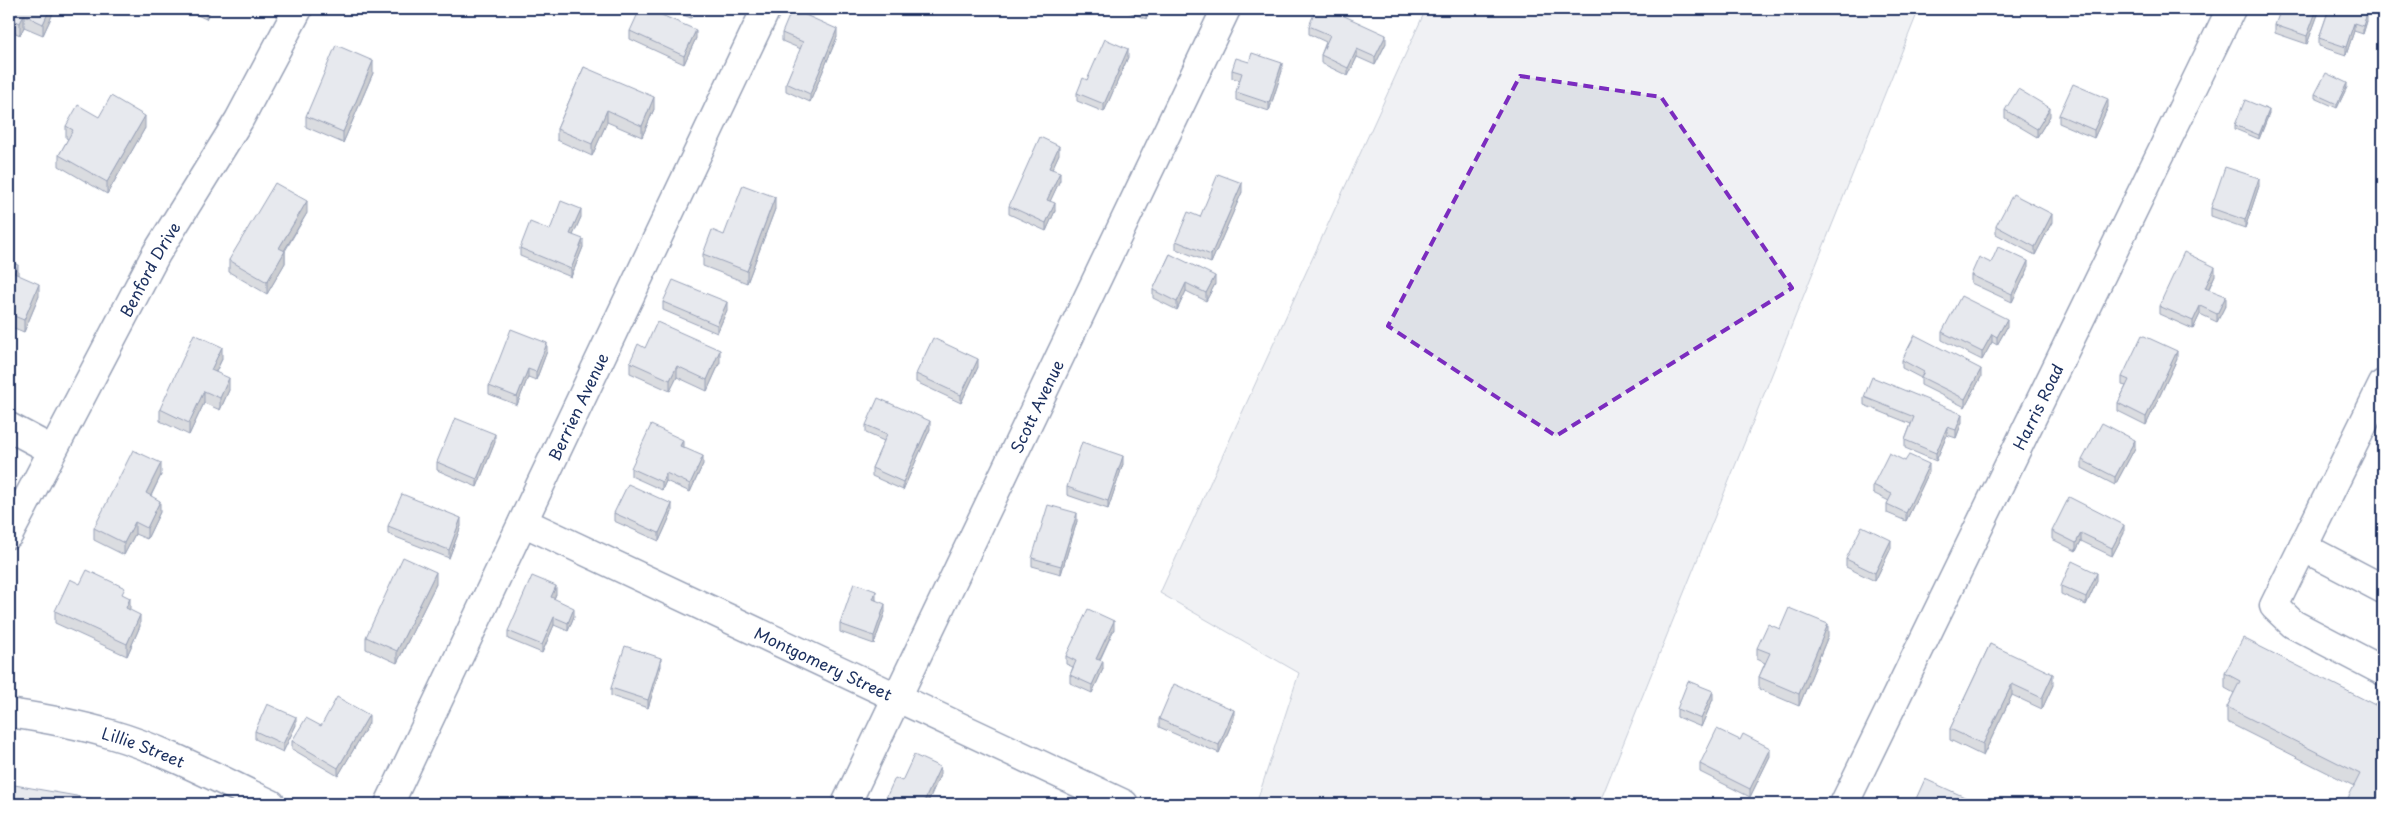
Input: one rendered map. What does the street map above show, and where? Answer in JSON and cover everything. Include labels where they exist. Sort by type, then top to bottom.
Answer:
[{"type":"street","name":"Benford Drive","points":[[9,534],[156,254],[239,120],[298,9]]},
{"type":"street","name":"Berrien Avenue","points":[[389,804],[766,9]]},
{"type":"street","name":"Scott Avenue","points":[[846,804],[1226,9]]},
{"type":"street","name":"Harris Road","points":[[1844,804],[2231,9]]},
{"type":"street","points":[[2383,384],[2274,606],[2293,624],[2383,671]]},
{"type":"street","points":[[9,427],[52,450]]},
{"type":"street","name":"Montgomery Street","points":[[523,522],[1124,804]]},
{"type":"street","points":[[2303,547],[2383,589]]},
{"type":"street","name":"Lillie Street","points":[[9,713],[51,720],[110,734],[157,751],[271,804]]},
{"type":"highlighted area","points":[[1520,76],[1661,97],[1792,288],[1556,436],[1388,326]]},
{"type":"shaded area","points":[[1426,9],[1919,9],[1599,804],[1256,804],[1299,673],[1160,593]]},
{"type":"building","points":[[9,9],[50,9],[43,24],[24,15],[20,23],[9,18]]},
{"type":"building","points":[[640,9],[648,9],[696,30],[684,56],[630,31]]},
{"type":"building","points":[[792,9],[837,29],[810,94],[786,83],[803,42],[782,33]]},
{"type":"building","points":[[1316,9],[1329,9],[1386,35],[1375,57],[1357,49],[1348,68],[1321,55],[1330,35],[1309,26]]},
{"type":"building","points":[[2281,9],[2317,9],[2307,36],[2275,25]]},
{"type":"building","points":[[2329,9],[2356,9],[2367,13],[2363,26],[2354,23],[2346,47],[2319,38]]},
{"type":"building","points":[[1105,39],[1128,49],[1104,104],[1077,93],[1083,78],[1087,80]]},
{"type":"building","points":[[336,45],[373,61],[343,132],[306,116]]},
{"type":"building","points":[[1252,53],[1282,63],[1269,103],[1236,92],[1242,73],[1232,70],[1236,58],[1249,62]]},
{"type":"building","points":[[584,67],[654,97],[642,126],[607,110],[592,144],[557,129]]},
{"type":"building","points":[[2326,73],[2347,83],[2337,104],[2315,94]]},
{"type":"building","points":[[2073,84],[2108,99],[2094,130],[2059,115]]},
{"type":"building","points":[[2018,89],[2050,108],[2037,129],[2005,110]]},
{"type":"building","points":[[111,96],[145,116],[107,182],[59,155],[73,130],[66,126],[78,105],[99,117]]},
{"type":"building","points":[[2245,100],[2269,110],[2259,135],[2235,125]]},
{"type":"building","points":[[1040,137],[1059,146],[1049,168],[1060,172],[1047,200],[1055,203],[1046,223],[1009,206]]},
{"type":"building","points":[[2225,167],[2259,178],[2245,220],[2211,208]]},
{"type":"building","points":[[1218,174],[1242,183],[1211,255],[1176,241],[1188,212],[1200,217]]},
{"type":"building","points":[[275,183],[307,201],[279,248],[285,251],[267,282],[229,260]]},
{"type":"building","points":[[743,185],[775,197],[747,271],[703,254],[712,230],[724,235]]},
{"type":"building","points":[[2013,194],[2052,214],[2035,247],[1996,226]]},
{"type":"building","points":[[561,201],[581,209],[570,234],[583,239],[571,269],[520,248],[530,222],[550,230]]},
{"type":"building","points":[[1998,247],[2028,261],[2012,294],[1971,275],[1979,257],[1991,263]]},
{"type":"building","points":[[2184,252],[2215,267],[2205,288],[2226,296],[2217,314],[2200,306],[2193,321],[2159,306]]},
{"type":"building","points":[[1170,254],[1215,276],[1206,293],[1186,283],[1177,302],[1153,290]]},
{"type":"building","points":[[9,261],[18,265],[14,273],[39,284],[24,320],[9,314]]},
{"type":"building","points":[[673,280],[727,302],[717,325],[663,302]]},
{"type":"building","points":[[1961,296],[2007,319],[1997,337],[1992,334],[1982,352],[1942,332]]},
{"type":"building","points":[[657,322],[720,350],[707,380],[677,366],[670,380],[630,362],[638,344],[645,348]]},
{"type":"building","points":[[511,329],[547,343],[536,372],[528,369],[517,397],[489,386]]},
{"type":"building","points":[[194,334],[222,347],[211,370],[229,378],[220,398],[204,391],[189,423],[160,409]]},
{"type":"building","points":[[1915,335],[1981,369],[1965,399],[1921,377],[1924,372],[1902,360]]},
{"type":"building","points":[[2142,335],[2177,351],[2146,417],[2118,403],[2129,380],[2122,377]]},
{"type":"building","points":[[933,338],[978,359],[961,395],[916,374]]},
{"type":"building","points":[[1872,377],[1962,414],[1956,430],[1947,427],[1936,453],[1905,440],[1914,417],[1864,397]]},
{"type":"building","points":[[878,398],[930,421],[903,482],[872,468],[887,434],[866,425]]},
{"type":"building","points":[[455,418],[495,434],[477,479],[437,462]]},
{"type":"building","points":[[2102,423],[2135,440],[2115,477],[2082,460]]},
{"type":"building","points":[[651,425],[683,440],[680,446],[703,456],[690,484],[666,473],[662,482],[631,468]]},
{"type":"building","points":[[1082,442],[1123,456],[1108,501],[1067,487]]},
{"type":"building","points":[[133,450],[161,463],[146,493],[160,501],[147,528],[135,522],[124,543],[94,528]]},
{"type":"building","points":[[1889,453],[1905,461],[1909,455],[1929,464],[1906,513],[1887,504],[1892,494],[1873,485]]},
{"type":"building","points":[[628,484],[672,504],[659,533],[614,513]]},
{"type":"building","points":[[402,494],[461,518],[449,550],[388,526]]},
{"type":"building","points":[[2069,497],[2124,525],[2112,548],[2081,533],[2076,543],[2052,531]]},
{"type":"building","points":[[1048,505],[1077,513],[1061,566],[1032,558]]},
{"type":"building","points":[[1862,526],[1891,540],[1875,573],[1846,559]]},
{"type":"building","points":[[403,557],[436,572],[397,651],[366,637]]},
{"type":"building","points":[[2072,561],[2097,573],[2086,597],[2061,586]]},
{"type":"building","points":[[87,570],[125,588],[122,594],[130,598],[126,608],[140,615],[127,644],[55,611],[70,579],[80,584]]},
{"type":"building","points":[[532,576],[556,586],[551,597],[574,608],[568,623],[554,617],[542,645],[508,631]]},
{"type":"building","points":[[854,583],[876,591],[873,599],[885,604],[874,636],[840,624]]},
{"type":"building","points":[[1789,608],[1828,624],[1799,694],[1759,677],[1770,653],[1757,648],[1768,624],[1780,629]]},
{"type":"building","points":[[1088,609],[1114,621],[1096,659],[1103,661],[1092,685],[1070,675],[1076,661],[1066,656]]},
{"type":"building","points":[[2243,638],[2383,709],[2383,804],[2345,804],[2360,774],[2227,707],[2240,681],[2225,673]]},
{"type":"building","points":[[1990,644],[2053,674],[2042,698],[2012,684],[1983,744],[1950,729]]},
{"type":"building","points":[[625,646],[661,658],[648,700],[611,688]]},
{"type":"building","points":[[1688,681],[1713,691],[1701,719],[1677,709]]},
{"type":"building","points":[[1174,684],[1234,710],[1219,745],[1159,719]]},
{"type":"building","points":[[337,697],[369,715],[338,768],[292,741],[306,718],[321,726]]},
{"type":"building","points":[[267,704],[296,717],[283,744],[255,731]]},
{"type":"building","points":[[1717,729],[1740,740],[1743,734],[1770,748],[1750,789],[1700,764]]},
{"type":"building","points":[[914,755],[940,767],[923,804],[900,804],[886,798],[895,778],[902,781]]},
{"type":"building","points":[[1925,779],[1969,799],[1966,804],[1922,804],[1915,801]]},
{"type":"building","points":[[9,784],[93,799],[92,804],[9,804]]}]
